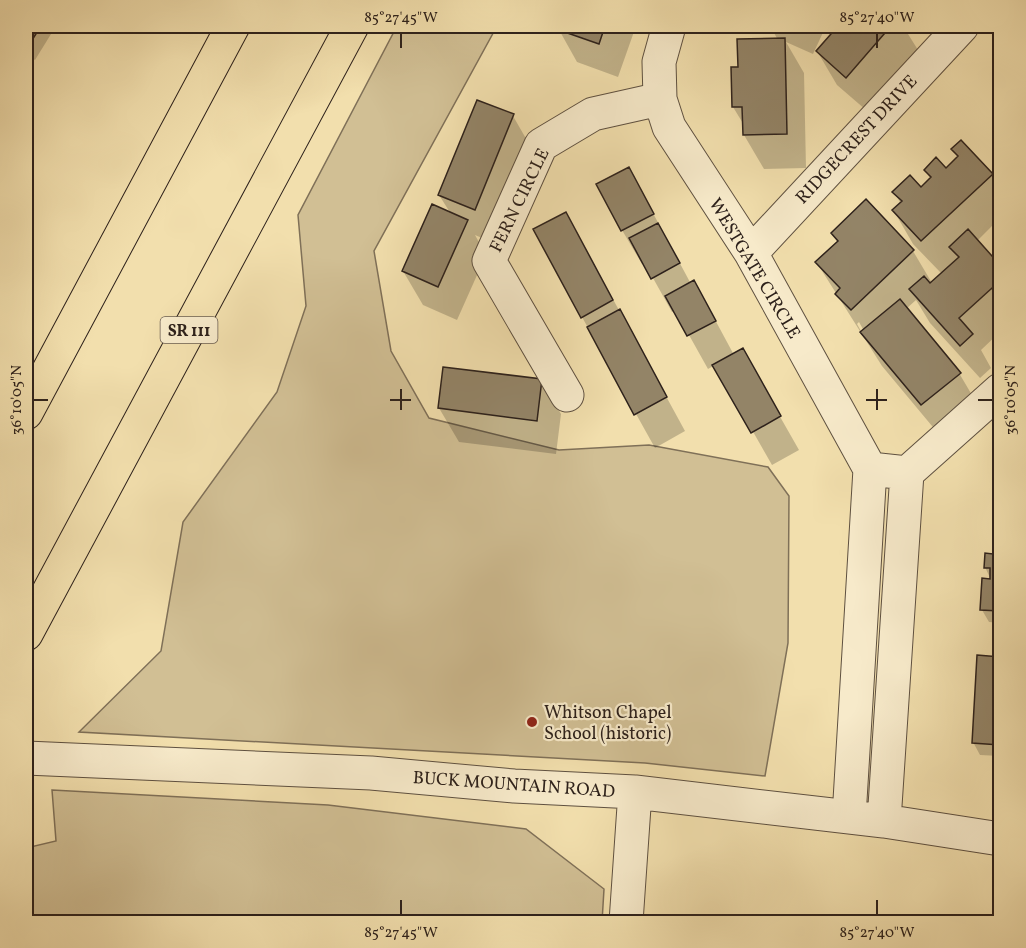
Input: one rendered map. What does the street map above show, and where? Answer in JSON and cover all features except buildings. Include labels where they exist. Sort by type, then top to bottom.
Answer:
[{"type":"highway","points":[[26,413],[233,26]]},
{"type":"highway","name":"SR 111","points":[[26,634],[352,26]]},
{"type":"street","name":"WESTGATE CIRCLE","points":[[669,26],[659,62],[660,99],[669,128],[751,253],[870,469]]},
{"type":"street","name":"RIDGECREST DRIVE","points":[[751,253],[962,26]]},
{"type":"street","name":"FERN CIRCLE","points":[[567,395],[489,261],[541,145],[593,114],[660,99]]},
{"type":"street","points":[[884,821],[908,473],[1000,390]]},
{"type":"street","points":[[849,817],[870,469],[908,473]]},
{"type":"street","name":"BUCK MOUNTAIN ROAD","points":[[26,758],[371,773],[514,786],[635,792],[884,821],[1000,839]]},
{"type":"street","points":[[626,922],[635,792]]},
{"type":"shaded area","points":[[397,26],[497,26],[374,251],[391,351],[429,418],[559,450],[649,445],[768,467],[789,496],[788,643],[765,776],[645,763],[79,732],[161,651],[183,522],[277,392],[306,306],[298,215]]},
{"type":"shaded area","points":[[52,790],[328,805],[526,829],[604,889],[602,922],[26,922],[26,848],[56,841]]},
{"type":"place","name":"Whitson Chapel School (historic)","points":[[532,722]]}]
